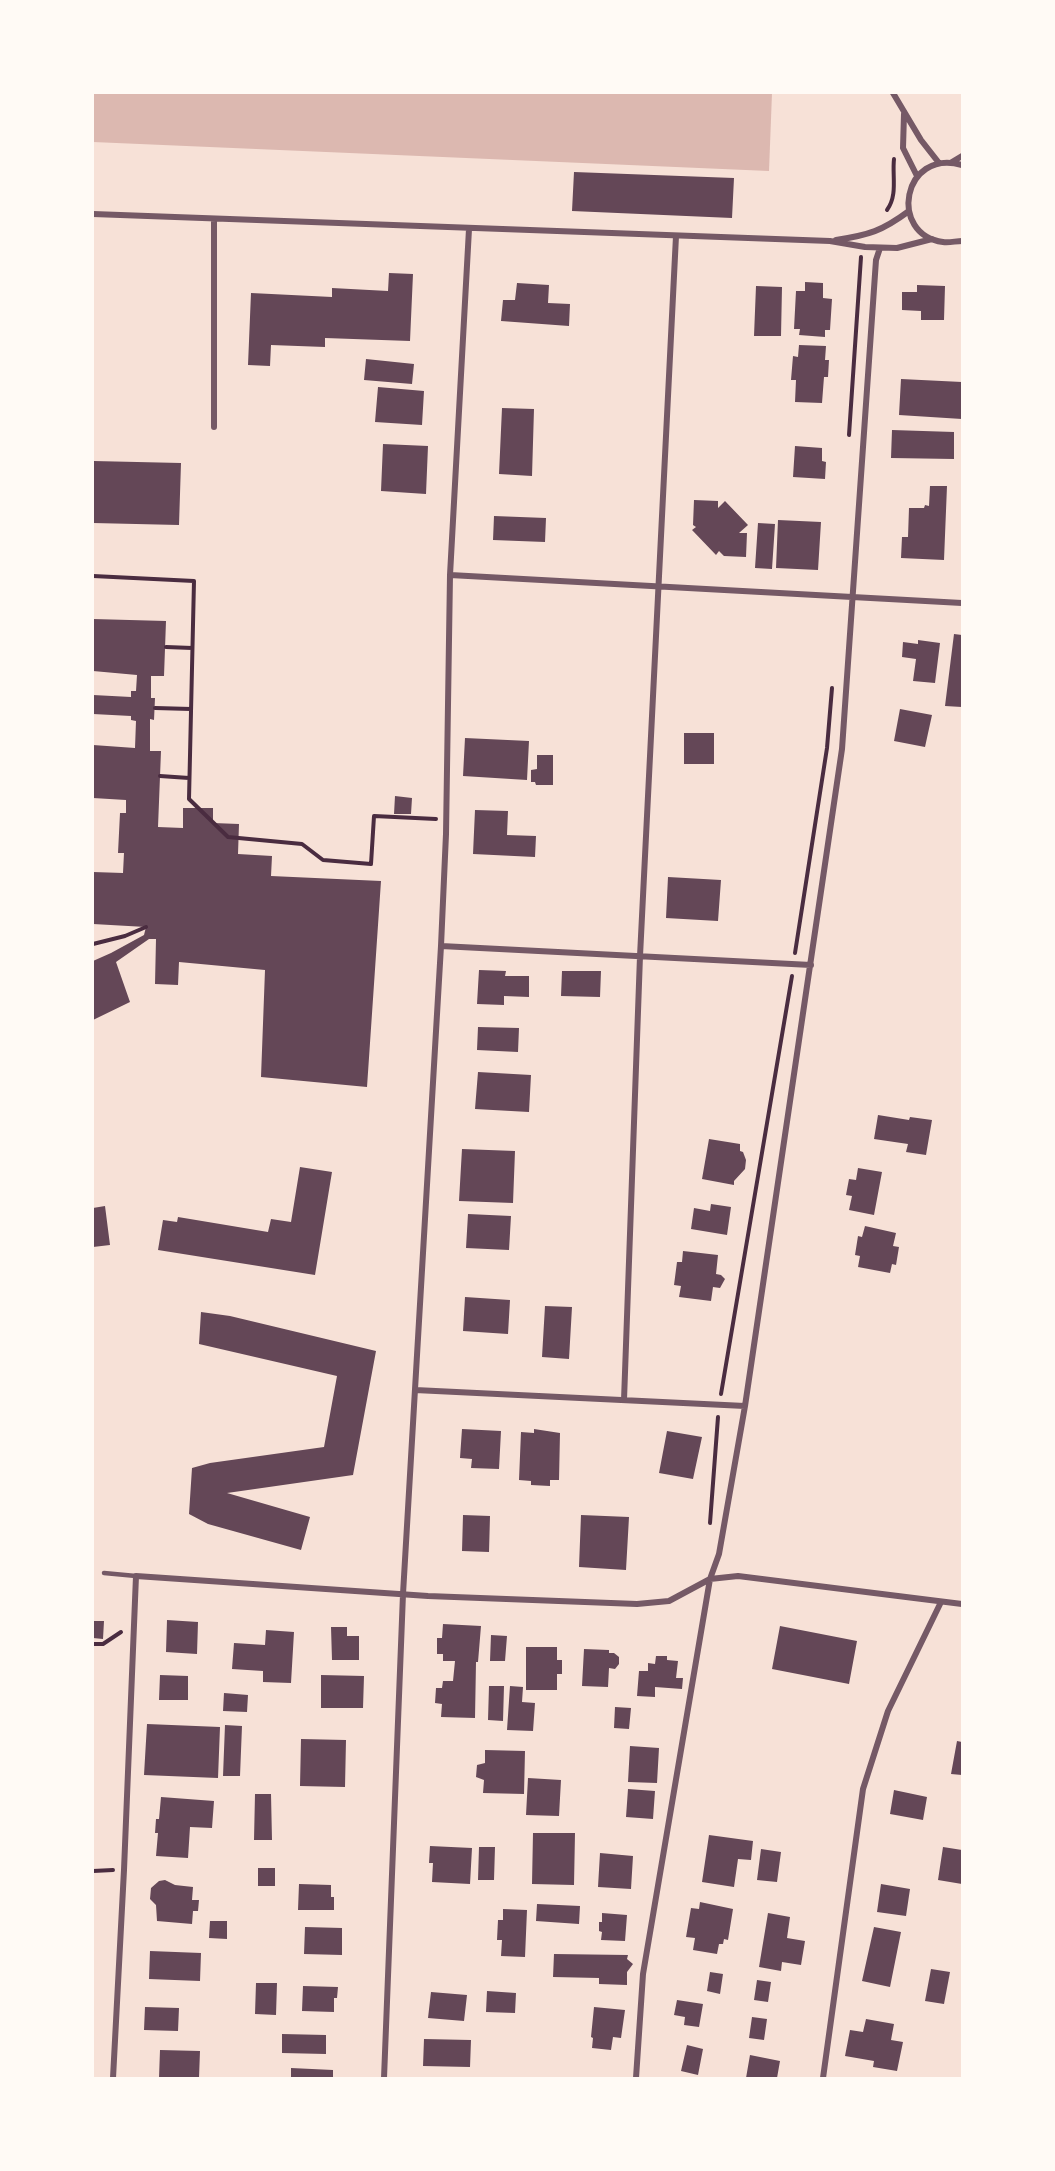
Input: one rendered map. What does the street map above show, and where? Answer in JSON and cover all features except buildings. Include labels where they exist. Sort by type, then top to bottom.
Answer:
[{"type":"street","points":[[893,93],[921,140],[939,163]]},
{"type":"street","points":[[904,114],[903,148],[917,176]]},
{"type":"street","points":[[952,162],[962,156]]},
{"type":"street","points":[[960,240],[944,242],[932,239],[921,232],[913,222],[908,198],[917,176],[927,168],[939,163],[952,162],[962,165]]},
{"type":"street","points":[[830,241],[866,236],[889,225],[909,211]]},
{"type":"street","points":[[93,214],[830,241],[880,248],[897,248],[932,239]]},
{"type":"street","points":[[214,220],[214,427]]},
{"type":"street","points":[[384,2078],[403,1594],[441,946],[446,820],[450,575],[469,229]]},
{"type":"street","points":[[624,1400],[640,956],[676,236]]},
{"type":"street","points":[[636,2078],[643,1974],[710,1579],[719,1554],[745,1406],[842,748],[876,260],[880,248]]},
{"type":"street","points":[[450,575],[657,588],[853,595],[962,603]]},
{"type":"street","points":[[441,946],[811,965]]},
{"type":"street","points":[[415,1390],[745,1406]]},
{"type":"street","points":[[113,2078],[136,1576],[403,1594],[637,1604],[669,1600],[710,1579],[738,1576],[962,1604]]},
{"type":"street","points":[[823,2078],[863,1790],[888,1711],[941,1602]]},
{"type":"lane","points":[[104,1573],[136,1576]]},
{"type":"path","points":[[849,439],[860,260],[865,247]]},
{"type":"path","points":[[93,576],[194,581],[189,800],[228,837],[302,844],[323,860],[371,864],[374,816],[446,820]]},
{"type":"path","points":[[165,647],[192,648]]},
{"type":"path","points":[[710,1529],[719,1406],[794,964],[827,748],[833,677]]},
{"type":"path","points":[[155,708],[191,709]]},
{"type":"path","points":[[160,776],[189,778]]},
{"type":"path","points":[[93,944],[124,936],[146,927]]},
{"type":"path","points":[[93,1644],[103,1644],[134,1623]]},
{"type":"path","points":[[93,1871],[124,1870]]},
{"type":"shaded area","points":[[93,93],[772,93],[769,171],[93,142]]}]
